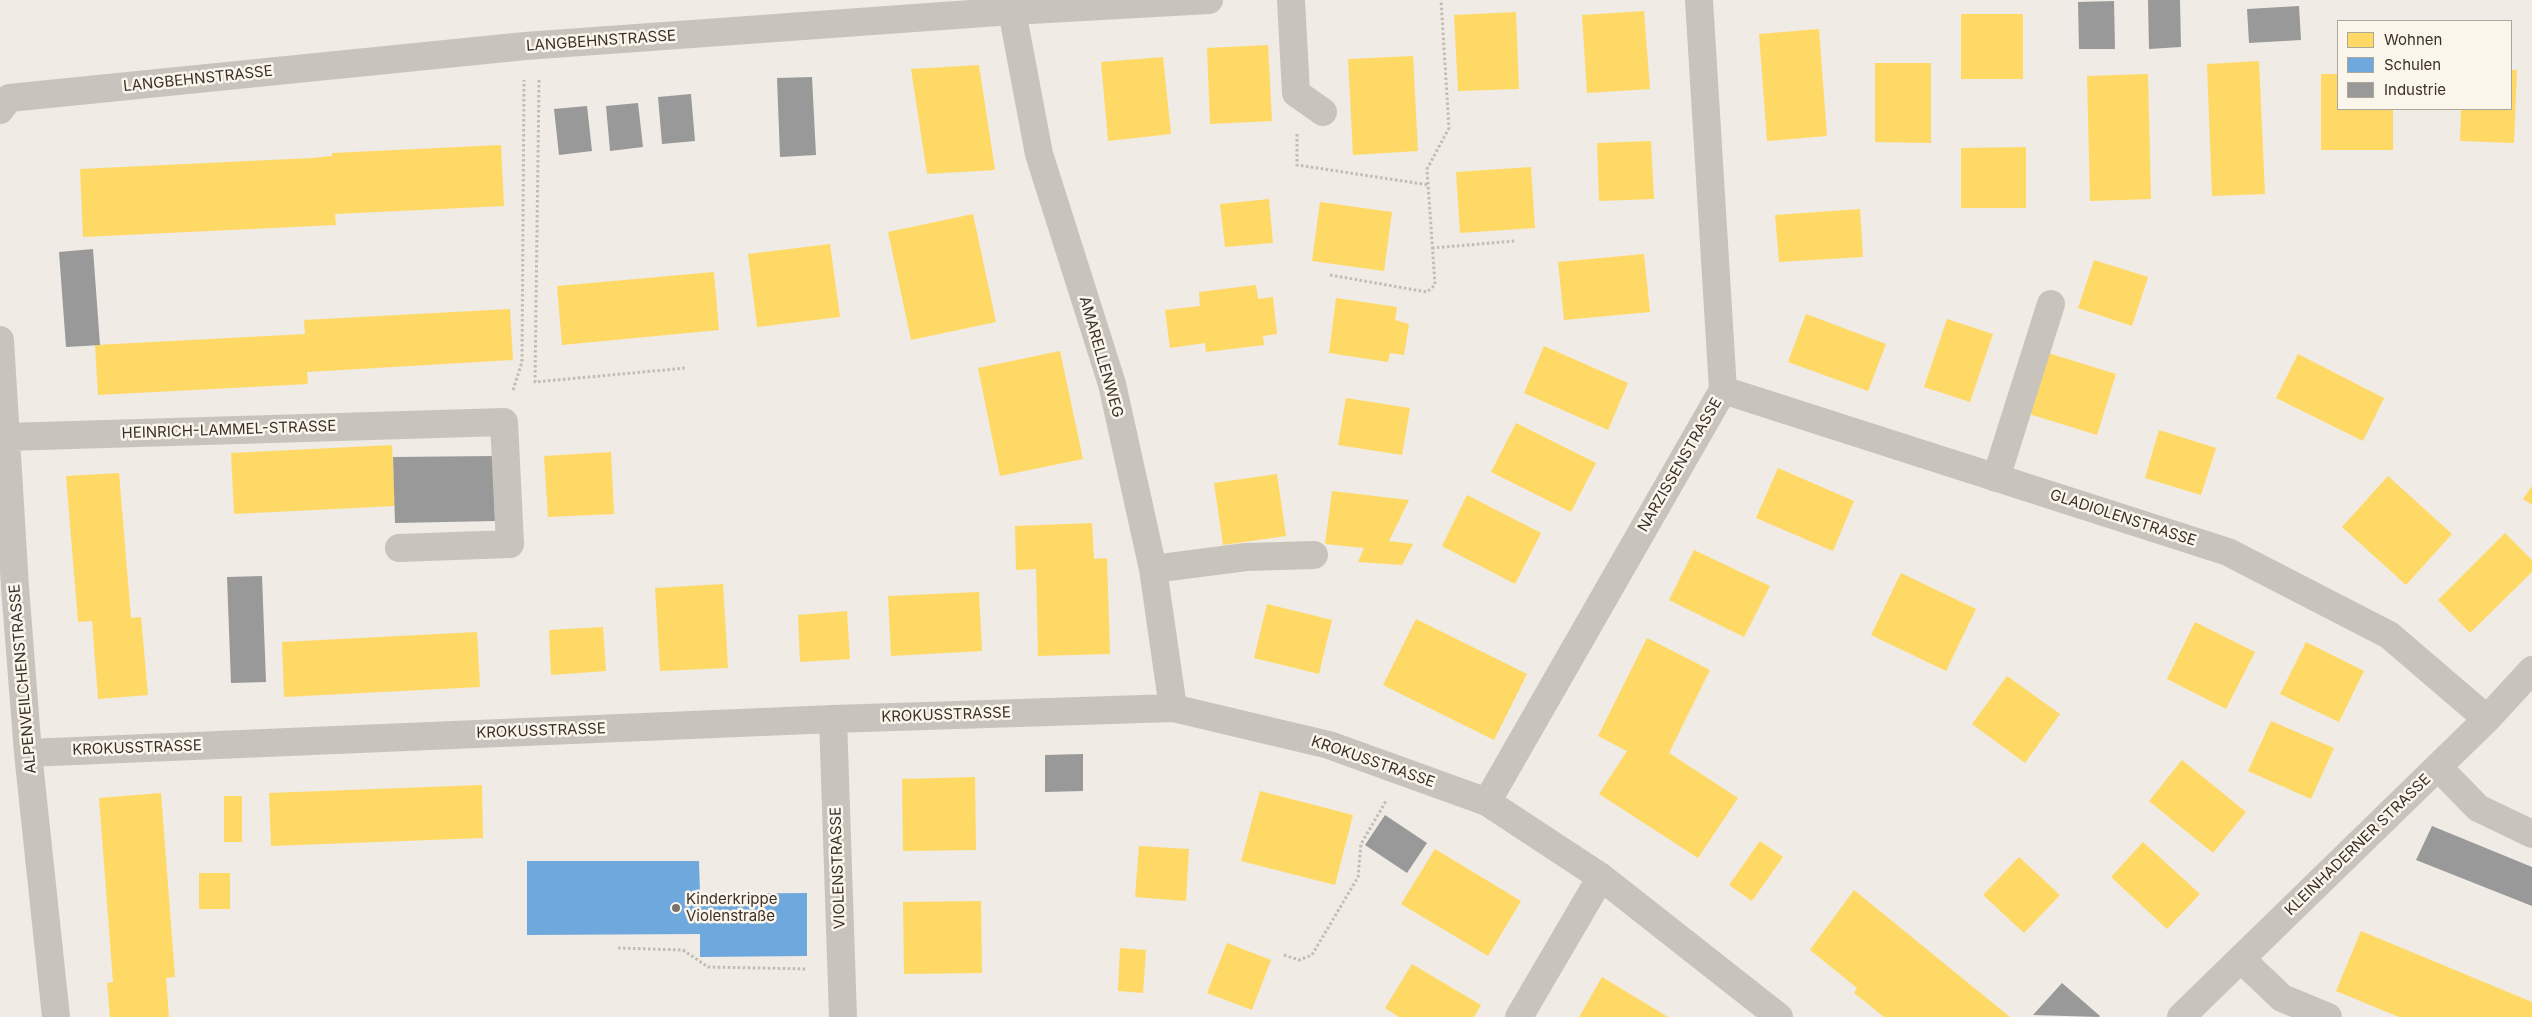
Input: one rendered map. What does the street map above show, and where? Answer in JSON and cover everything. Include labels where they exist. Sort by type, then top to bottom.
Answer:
[{"type":"street","name":"LANGBEHNSTRASSE","points":[[0,110],[9,98],[532,46],[1012,11],[1209,0]]},
{"type":"street","points":[[1292,0],[1296,93],[1323,112]]},
{"type":"street","name":"NARZISSENSTRASSE","points":[[1487,802],[1723,390],[1699,0]]},
{"type":"street","name":"AMARELLENWEG","points":[[1012,11],[1039,154],[1112,384],[1153,569],[1172,708]]},
{"type":"street","points":[[1996,478],[2051,304]]},
{"type":"street","name":"ALPENVEILCHENSTRASSE","points":[[0,340],[6,437],[7,588],[28,753],[56,1017]]},
{"type":"street","name":"GLADIOLENSTRASSE","points":[[1723,390],[2228,552],[2389,636],[2486,719]]},
{"type":"street","points":[[398,548],[510,544],[504,422]]},
{"type":"street","name":"HEINRICH-LAMMEL-STRASSE","points":[[6,437],[504,422]]},
{"type":"street","points":[[1153,569],[1246,557],[1314,555]]},
{"type":"street","name":"KLEINHADERNER STRASSE","points":[[2181,1017],[2438,767],[2532,670]]},
{"type":"street","name":"KROKUSSTRASSE","points":[[28,753],[833,719],[1172,708],[1329,745],[1487,802],[1600,877],[1779,1017]]},
{"type":"street","name":"VIOLENSTRASSE","points":[[833,719],[843,1017]]},
{"type":"street","points":[[2438,767],[2478,808],[2532,834]]},
{"type":"street","points":[[1519,1017],[1600,877]]},
{"type":"street","points":[[2241,958],[2282,998],[2328,1017]]},
{"type":"path","points":[[1330,275],[1427,292],[1434,285],[1427,169],[1449,128],[1441,0]]},
{"type":"path","points":[[532,46],[535,382],[686,368]]},
{"type":"path","points":[[504,422],[522,362],[532,46]]},
{"type":"path","points":[[1296,93],[1297,165],[1429,185]]},
{"type":"path","points":[[1432,248],[1515,241]]},
{"type":"path","points":[[1284,955],[1299,960],[1312,955],[1358,877],[1361,844],[1404,772]]},
{"type":"path","points":[[618,948],[683,950],[708,967],[842,969]]},
{"type":"building: Wohnen","points":[[1644,11],[1650,89],[1587,93],[1582,15]]},
{"type":"building: Wohnen","points":[[1516,12],[1519,89],[1458,91],[1454,15]]},
{"type":"building: Wohnen","points":[[1961,14],[2023,14],[2023,79],[1961,79]]},
{"type":"building: Wohnen","points":[[1819,29],[1827,136],[1767,141],[1759,34]]},
{"type":"building: Wohnen","points":[[1268,45],[1272,121],[1210,124],[1207,48]]},
{"type":"building: Wohnen","points":[[1413,56],[1418,151],[1353,155],[1348,59]]},
{"type":"building: Wohnen","points":[[1163,57],[1171,134],[1108,141],[1101,62]]},
{"type":"building: Wohnen","points":[[2259,61],[2265,194],[2212,196],[2207,64]]},
{"type":"building: Wohnen","points":[[1875,63],[1931,63],[1931,143],[1875,142]]},
{"type":"building: Wohnen","points":[[979,65],[995,170],[927,174],[911,69]]},
{"type":"building: Wohnen","points":[[2512,70],[2517,70],[2514,143],[2460,141],[2461,110],[2512,110]]},
{"type":"building: Wohnen","points":[[2148,74],[2151,199],[2090,201],[2087,76]]},
{"type":"building: Wohnen","points":[[2321,74],[2337,74],[2337,110],[2393,110],[2393,150],[2321,150]]},
{"type":"building: Wohnen","points":[[1651,141],[1654,199],[1599,201],[1597,143]]},
{"type":"building: Wohnen","points":[[501,145],[504,206],[335,214],[336,225],[83,237],[80,169],[312,158],[332,156],[332,153]]},
{"type":"building: Wohnen","points":[[2026,147],[2026,208],[1961,208],[1961,148]]},
{"type":"building: Wohnen","points":[[1531,167],[1535,228],[1460,233],[1456,172]]},
{"type":"building: Wohnen","points":[[1269,199],[1273,243],[1225,247],[1220,204]]},
{"type":"building: Wohnen","points":[[1320,202],[1392,212],[1384,271],[1312,261]]},
{"type":"building: Wohnen","points":[[1860,209],[1863,257],[1779,262],[1775,215]]},
{"type":"building: Wohnen","points":[[973,214],[996,322],[911,340],[888,232]]},
{"type":"building: Wohnen","points":[[830,244],[840,317],[757,327],[748,254]]},
{"type":"building: Wohnen","points":[[1644,254],[1650,312],[1564,320],[1558,262]]},
{"type":"building: Wohnen","points":[[2094,260],[2148,277],[2132,326],[2078,308]]},
{"type":"building: Wohnen","points":[[714,272],[719,330],[562,345],[557,286]]},
{"type":"building: Wohnen","points":[[1256,285],[1258,299],[1273,297],[1277,334],[1263,336],[1264,345],[1206,352],[1205,343],[1170,348],[1165,310],[1200,306],[1199,292]]},
{"type":"building: Wohnen","points":[[1336,298],[1397,307],[1395,320],[1409,324],[1404,355],[1390,353],[1388,362],[1329,353]]},
{"type":"building: Wohnen","points":[[510,309],[513,360],[307,372],[308,384],[98,395],[95,345],[305,334],[304,320]]},
{"type":"building: Wohnen","points":[[1806,314],[1886,344],[1868,391],[1788,362]]},
{"type":"building: Wohnen","points":[[1947,319],[1993,334],[1970,402],[1924,387]]},
{"type":"building: Wohnen","points":[[1544,346],[1628,383],[1608,430],[1524,393]]},
{"type":"building: Wohnen","points":[[1060,351],[1083,459],[1000,476],[978,368]]},
{"type":"building: Wohnen","points":[[2045,352],[2116,374],[2097,435],[2026,413]]},
{"type":"building: Wohnen","points":[[2298,354],[2384,398],[2363,441],[2276,398]]},
{"type":"building: Wohnen","points":[[1346,398],[1410,408],[1402,455],[1338,445]]},
{"type":"building: Wohnen","points":[[1516,423],[1596,463],[1571,512],[1491,472]]},
{"type":"building: Wohnen","points":[[2159,430],[2216,448],[2201,495],[2145,478]]},
{"type":"building: Wohnen","points":[[392,445],[395,506],[234,514],[231,453]]},
{"type":"building: Wohnen","points":[[611,452],[614,514],[548,517],[544,456]]},
{"type":"building: Wohnen","points":[[1778,468],[1854,501],[1833,551],[1756,518]]},
{"type":"building: Wohnen","points":[[119,473],[131,618],[141,617],[148,695],[98,699],[92,621],[78,622],[66,476]]},
{"type":"building: Wohnen","points":[[1277,474],[1286,536],[1223,545],[1214,483]]},
{"type":"building: Wohnen","points":[[2388,476],[2452,534],[2406,585],[2342,527]]},
{"type":"building: Wohnen","points":[[2532,486],[2532,505],[2523,499]]},
{"type":"building: Wohnen","points":[[1332,491],[1409,500],[1389,541],[1413,544],[1402,565],[1358,562],[1364,548],[1325,544]]},
{"type":"building: Wohnen","points":[[1467,495],[1541,533],[1515,584],[1442,546]]},
{"type":"building: Wohnen","points":[[1092,523],[1094,559],[1107,558],[1110,654],[1038,656],[1036,569],[1016,570],[1015,526]]},
{"type":"building: Wohnen","points":[[2505,533],[2532,560],[2532,572],[2470,633],[2438,600]]},
{"type":"building: Wohnen","points":[[1694,550],[1770,586],[1744,637],[1669,600]]},
{"type":"building: Wohnen","points":[[1901,573],[1976,609],[1946,671],[1871,635]]},
{"type":"building: Wohnen","points":[[723,584],[728,668],[660,671],[655,588]]},
{"type":"building: Wohnen","points":[[979,592],[982,651],[891,656],[888,596]]},
{"type":"building: Wohnen","points":[[1267,604],[1332,620],[1319,674],[1254,658]]},
{"type":"building: Wohnen","points":[[847,611],[850,659],[800,662],[798,615]]},
{"type":"building: Wohnen","points":[[1416,619],[1527,674],[1494,740],[1383,685]]},
{"type":"building: Wohnen","points":[[2195,622],[2255,652],[2226,709],[2167,679]]},
{"type":"building: Wohnen","points":[[603,627],[606,671],[551,675],[549,630]]},
{"type":"building: Wohnen","points":[[477,632],[480,687],[284,697],[282,642]]},
{"type":"building: Wohnen","points":[[1647,638],[1710,670],[1669,753],[1738,798],[1698,858],[1599,794],[1627,751],[1598,736]]},
{"type":"building: Wohnen","points":[[2306,642],[2364,671],[2339,722],[2280,694]]},
{"type":"building: Wohnen","points":[[2007,676],[2060,714],[2025,763],[1972,724]]},
{"type":"building: Wohnen","points":[[2271,721],[2334,748],[2311,799],[2248,771]]},
{"type":"building: Wohnen","points":[[2182,760],[2246,812],[2213,853],[2149,801]]},
{"type":"building: Wohnen","points":[[975,777],[976,850],[903,851],[902,779]]},
{"type":"building: Wohnen","points":[[482,785],[483,838],[271,846],[269,793]]},
{"type":"building: Wohnen","points":[[1260,791],[1353,815],[1335,885],[1241,861]]},
{"type":"building: Wohnen","points":[[161,793],[175,977],[166,978],[169,1017],[110,1017],[107,983],[113,982],[99,798]]},
{"type":"building: Wohnen","points":[[224,796],[242,796],[242,842],[224,842]]},
{"type":"building: Wohnen","points":[[1760,841],[1783,857],[1752,901],[1729,885]]},
{"type":"building: Wohnen","points":[[2143,842],[2200,894],[2167,929],[2111,877]]},
{"type":"building: Wohnen","points":[[1139,846],[1189,849],[1186,901],[1135,897]]},
{"type":"building: Wohnen","points":[[1435,849],[1521,901],[1488,956],[1401,904]]},
{"type":"building: Wohnen","points":[[2019,857],[2060,895],[2024,933],[1983,895]]},
{"type":"building: Wohnen","points":[[199,873],[230,873],[230,909],[199,909]]},
{"type":"building: Wohnen","points":[[1854,890],[2010,1017],[1884,1017],[1854,993],[1857,988],[1810,950]]},
{"type":"building: Wohnen","points":[[981,901],[982,973],[904,974],[903,902]]},
{"type":"building: Wohnen","points":[[2361,931],[2532,1002],[2532,1017],[2399,1017],[2336,991]]},
{"type":"building: Wohnen","points":[[1227,943],[1271,960],[1252,1010],[1207,993]]},
{"type":"building: Wohnen","points":[[1120,948],[1146,950],[1143,993],[1118,991]]},
{"type":"building: Wohnen","points":[[1412,964],[1481,1005],[1474,1017],[1399,1017],[1385,1008]]},
{"type":"building: Wohnen","points":[[1602,977],[1668,1017],[1579,1017]]},
{"type":"building: Schulen","points":[[527,861],[699,861],[700,894],[807,893],[807,956],[700,957],[700,934],[527,935]]},
{"type":"building: Industrie","points":[[2148,0],[2180,0],[2181,47],[2149,49]]},
{"type":"building: Industrie","points":[[2114,1],[2115,49],[2079,49],[2078,2]]},
{"type":"building: Industrie","points":[[2299,6],[2301,40],[2249,43],[2247,9]]},
{"type":"building: Industrie","points":[[812,77],[816,155],[780,157],[777,78]]},
{"type":"building: Industrie","points":[[691,94],[695,141],[662,144],[658,97]]},
{"type":"building: Industrie","points":[[638,103],[643,147],[610,151],[606,106]]},
{"type":"building: Industrie","points":[[587,106],[592,151],[559,155],[554,109]]},
{"type":"building: Industrie","points":[[93,249],[100,345],[66,347],[59,252]]},
{"type":"building: Industrie","points":[[494,456],[495,521],[395,523],[393,457]]},
{"type":"building: Industrie","points":[[262,576],[266,682],[231,683],[227,577]]},
{"type":"building: Industrie","points":[[1083,754],[1083,791],[1045,792],[1045,755]]},
{"type":"building: Industrie","points":[[1385,815],[1427,843],[1407,873],[1365,845]]},
{"type":"building: Industrie","points":[[2432,826],[2532,867],[2532,906],[2416,860]]},
{"type":"building: Industrie","points":[[2062,983],[2100,1016],[2033,1015]]},
{"type":"place","name":"Kinderkrippe Violenstraße","points":[[676,908]]}]
